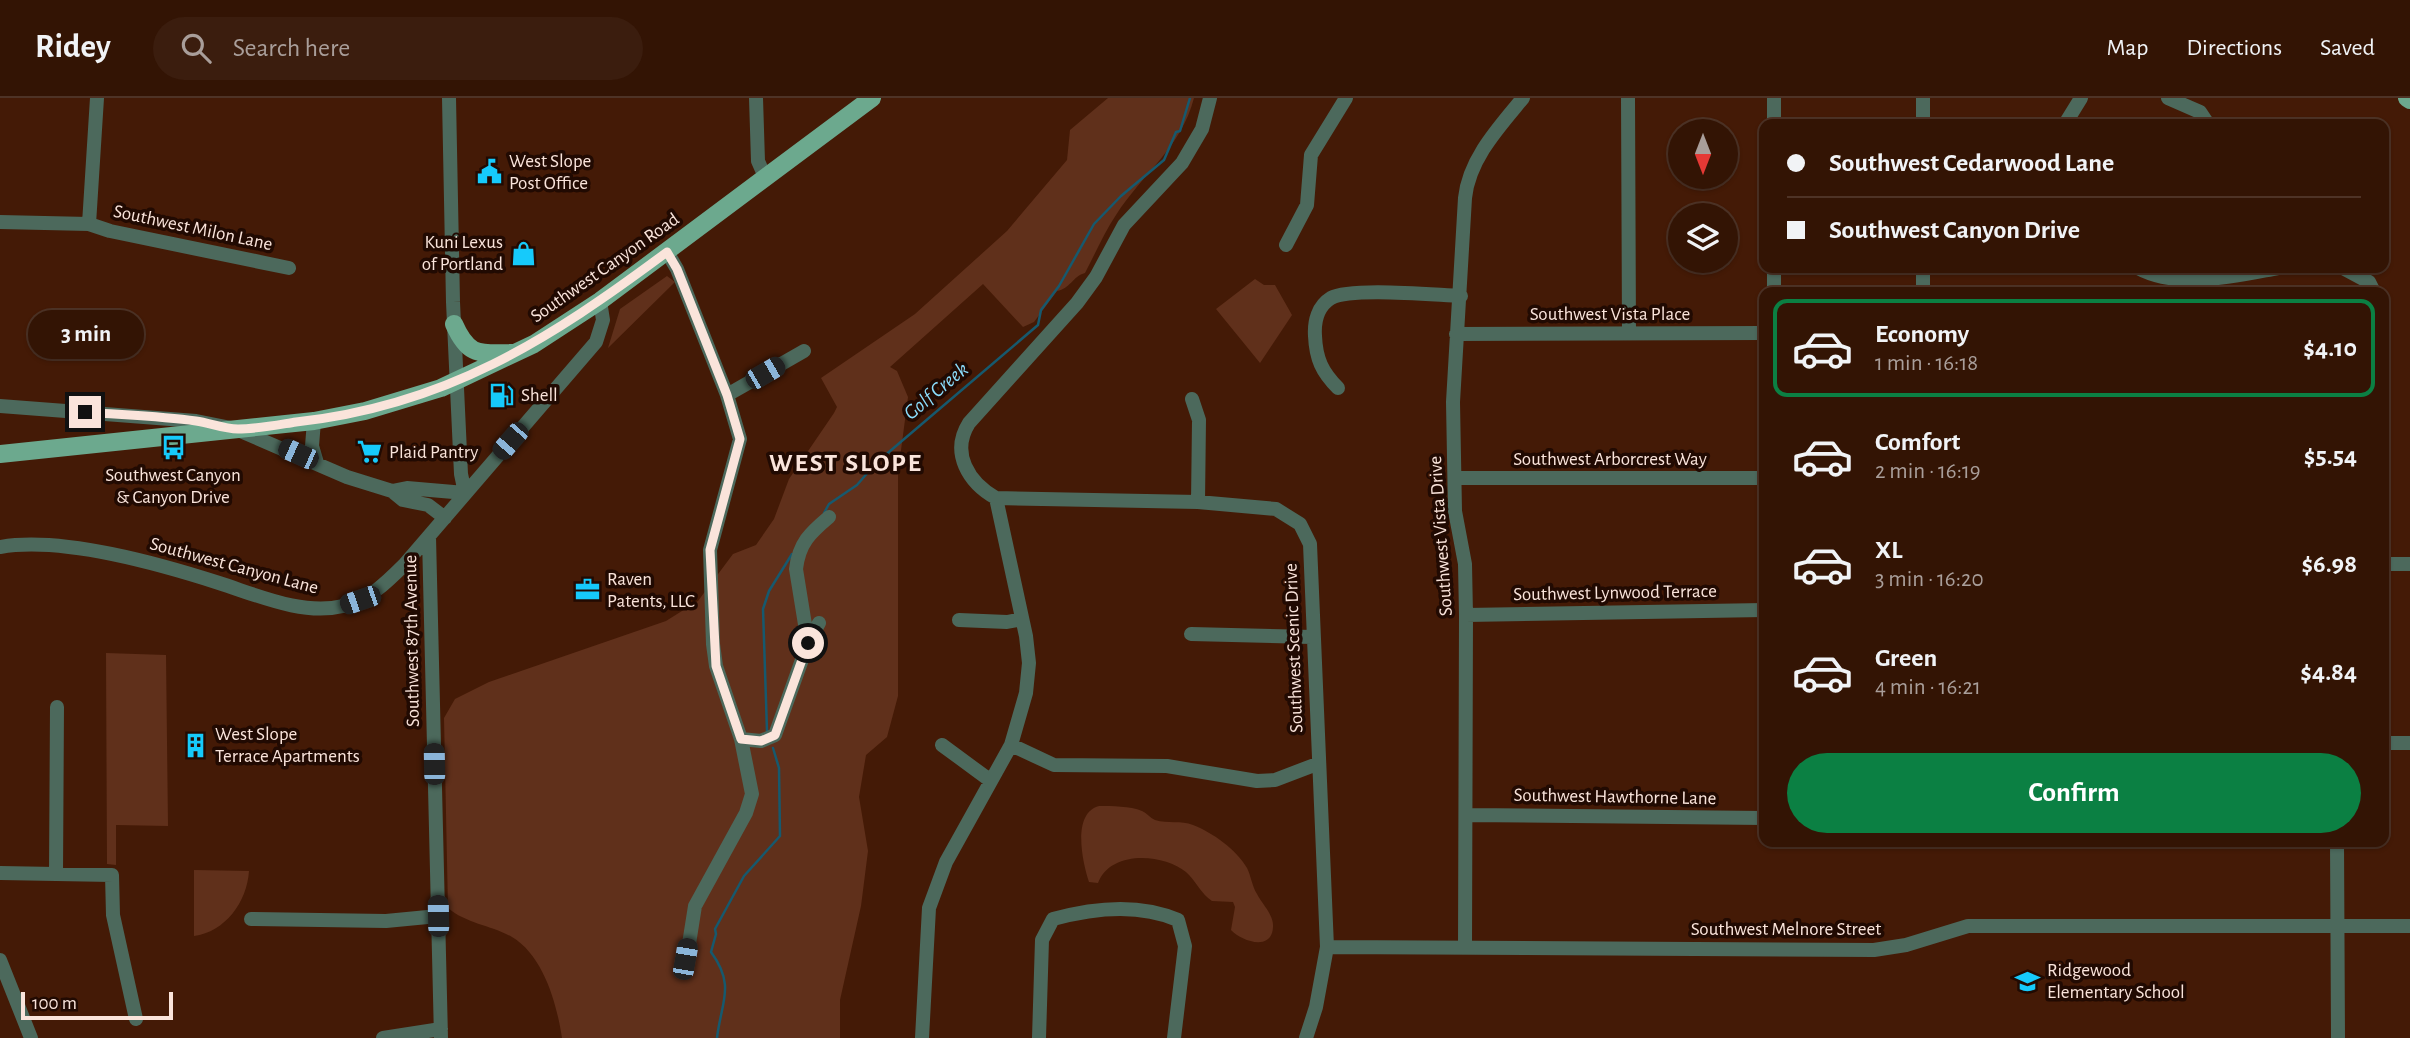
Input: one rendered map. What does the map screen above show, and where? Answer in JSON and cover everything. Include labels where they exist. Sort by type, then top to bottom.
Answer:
[{"type":"main road","name":"Southwest Canyon Road","points":[[0,454],[314,421],[365,411],[458,381],[517,354],[600,302],[872,98]]},
{"type":"main road","points":[[454,324],[463,344],[470,350],[517,354]]},
{"type":"street","name":"Southwest Milon Lane","points":[[97,98],[89,224],[110,232],[289,268]]},
{"type":"street","points":[[391,491],[407,488],[466,493],[461,474],[454,324],[449,98]]},
{"type":"street","points":[[756,98],[758,161],[765,177]]},
{"type":"street","points":[[922,1038],[929,908],[946,862],[1011,745],[1026,693],[1028,663],[1022,619],[996,498],[974,484],[965,467],[961,452],[964,430],[994,393],[1077,303],[1096,277],[1124,225],[1182,163],[1202,129],[1210,98]]},
{"type":"street","points":[[1286,245],[1307,205],[1311,155],[1329,121],[1346,98]]},
{"type":"street","name":"Southwest Vista Drive","points":[[1465,948],[1465,564],[1457,532],[1453,402],[1466,181],[1478,158],[1523,98]]},
{"type":"street","points":[[1628,98],[1629,333]]},
{"type":"street","points":[[1774,98],[1774,119]]},
{"type":"street","points":[[1923,98],[1923,119]]},
{"type":"street","points":[[2068,119],[2081,98]]},
{"type":"street","points":[[2168,98],[2200,111],[2205,119]]},
{"type":"street","points":[[0,222],[89,224]]},
{"type":"street","points":[[667,252],[677,269],[727,395],[740,439],[710,550],[716,666],[741,739],[751,802],[695,906],[685,969]]},
{"type":"street","points":[[2158,273],[2214,280],[2251,273]]},
{"type":"street","points":[[2352,273],[2369,282],[2372,287]]},
{"type":"street","points":[[1338,388],[1320,367],[1315,348],[1315,319],[1328,300],[1349,293],[1461,296]]},
{"type":"street","name":"Southwest Canyon Lane","points":[[0,547],[43,546],[127,558],[289,604],[321,609],[343,606],[373,593],[429,537],[596,342],[602,322],[600,302]]},
{"type":"street","name":"Southwest Vista Place","points":[[1456,334],[1759,333]]},
{"type":"street","points":[[727,395],[804,351]]},
{"type":"street","points":[[1192,399],[1199,420],[1198,502]]},
{"type":"street","points":[[0,406],[196,421],[236,429],[391,491],[403,500],[428,505],[445,517]]},
{"type":"street","points":[[314,421],[312,446],[317,463]]},
{"type":"street","name":"Southwest Arborcrest Way","points":[[1455,478],[1759,478]]},
{"type":"street","points":[[428,505],[436,491]]},
{"type":"street","name":"Southwest Scenic Drive","points":[[996,498],[1198,502],[1276,509],[1300,524],[1310,544],[1317,764],[1327,947],[1316,1007],[1306,1038]]},
{"type":"street","points":[[808,643],[796,569],[797,557],[807,535],[829,517]]},
{"type":"street","name":"Southwest 87th Avenue","points":[[429,537],[441,1034]]},
{"type":"street","points":[[2389,564],[2410,564]]},
{"type":"street","name":"Southwest Lynwood Terrace","points":[[1466,615],[1759,611]]},
{"type":"street","points":[[959,620],[1007,622],[1022,619]]},
{"type":"street","points":[[741,739],[761,741],[775,735],[808,643],[820,623]]},
{"type":"street","points":[[1191,634],[1312,637]]},
{"type":"street","points":[[56,874],[57,707]]},
{"type":"street","points":[[2389,743],[2410,743]]},
{"type":"street","points":[[942,745],[991,781]]},
{"type":"street","points":[[1011,745],[1054,765],[1167,766],[1256,781],[1275,780],[1317,764]]},
{"type":"street","name":"Southwest Hawthorne Lane","points":[[1466,815],[1759,818]]},
{"type":"street","points":[[2337,847],[2338,1038]]},
{"type":"street","points":[[0,873],[112,875],[113,915],[136,1019]]},
{"type":"street","points":[[1039,1038],[1042,940],[1053,919],[1090,908],[1159,912],[1178,920],[1185,946],[1174,1038]]},
{"type":"street","points":[[251,919],[386,921],[438,916]]},
{"type":"street","name":"Southwest Melnore Street","points":[[1327,947],[1874,950],[1906,945],[1968,926],[2410,926]]},
{"type":"street","points":[[0,960],[31,1038]]},
{"type":"street","points":[[383,1038],[441,1034]]},
{"type":"shaded area","points":[[1108,98],[1194,98],[1188,116],[1171,146],[1116,215],[1085,273],[1057,291],[1034,322],[1023,327],[983,284],[890,367],[897,371],[908,397],[898,473],[898,696],[887,737],[866,755],[859,797],[868,851],[861,906],[840,1000],[840,1038],[562,1038],[557,1011],[547,982],[533,956],[512,937],[463,918],[448,908],[444,718],[455,699],[489,682],[666,621],[698,601],[733,554],[756,545],[774,519],[789,479],[834,413],[837,407],[821,378],[915,314],[1007,231],[1067,160],[1070,130]]},
{"type":"shaded area","points":[[667,276],[675,282],[608,348],[620,309]]},
{"type":"shaded area","points":[[1255,279],[1264,285],[1275,285],[1292,315],[1260,363],[1216,309]]},
{"type":"shaded area","points":[[106,653],[166,655],[168,826],[116,825],[116,865],[107,864]]},
{"type":"shaded area","points":[[1099,806],[1132,808],[1155,820],[1188,824],[1201,828],[1223,842],[1237,854],[1247,868],[1255,891],[1272,918],[1271,935],[1267,940],[1255,942],[1236,934],[1231,930],[1235,907],[1233,902],[1212,901],[1186,872],[1164,861],[1151,858],[1125,860],[1104,872],[1098,883],[1089,882],[1082,851],[1082,828],[1091,810]]},
{"type":"shaded area","points":[[194,870],[249,871],[244,894],[232,914],[215,929],[194,936]]},
{"type":"waterway","name":"Golf Creek","points":[[824,513],[829,504],[857,485],[876,463],[1038,325],[1041,310],[1059,286],[1094,224],[1121,196],[1164,160],[1176,132],[1180,131],[1190,98]]},
{"type":"waterway","name":"Golf Creek","points":[[767,731],[763,609],[769,591],[792,554]]},
{"type":"waterway","name":"Golf Creek","points":[[717,1038],[725,985],[719,964],[711,952],[715,929],[744,876],[780,836],[779,768],[773,748]]},
{"type":"place","name":"West Slope Post Office","points":[[489,172]]},
{"type":"place","name":"Kuni Lexus of Portland","points":[[523,253]]},
{"type":"place","name":"Shell","points":[[501,395]]},
{"type":"place","name":"Southwest Canyon & Canyon Drive","points":[[173,447]]},
{"type":"place","name":"Plaid Pantry","points":[[369,452]]},
{"type":"place","name":"Raven Patents, LLC","points":[[587,590]]},
{"type":"place","name":"West Slope Terrace Apartments","points":[[195,745]]},
{"type":"place","name":"Ridgewood Elementary School","points":[[2027,981]]},
{"type":"district","name":"WEST SLOPE","points":[[846,463]]},
{"type":"route","points":[[85,412],[196,421],[236,429],[314,421],[365,411],[441,388],[507,359],[591,308],[667,252],[677,269],[727,395],[740,439],[710,550],[716,666],[741,739],[761,741],[769,740],[775,735],[808,643]]}]
